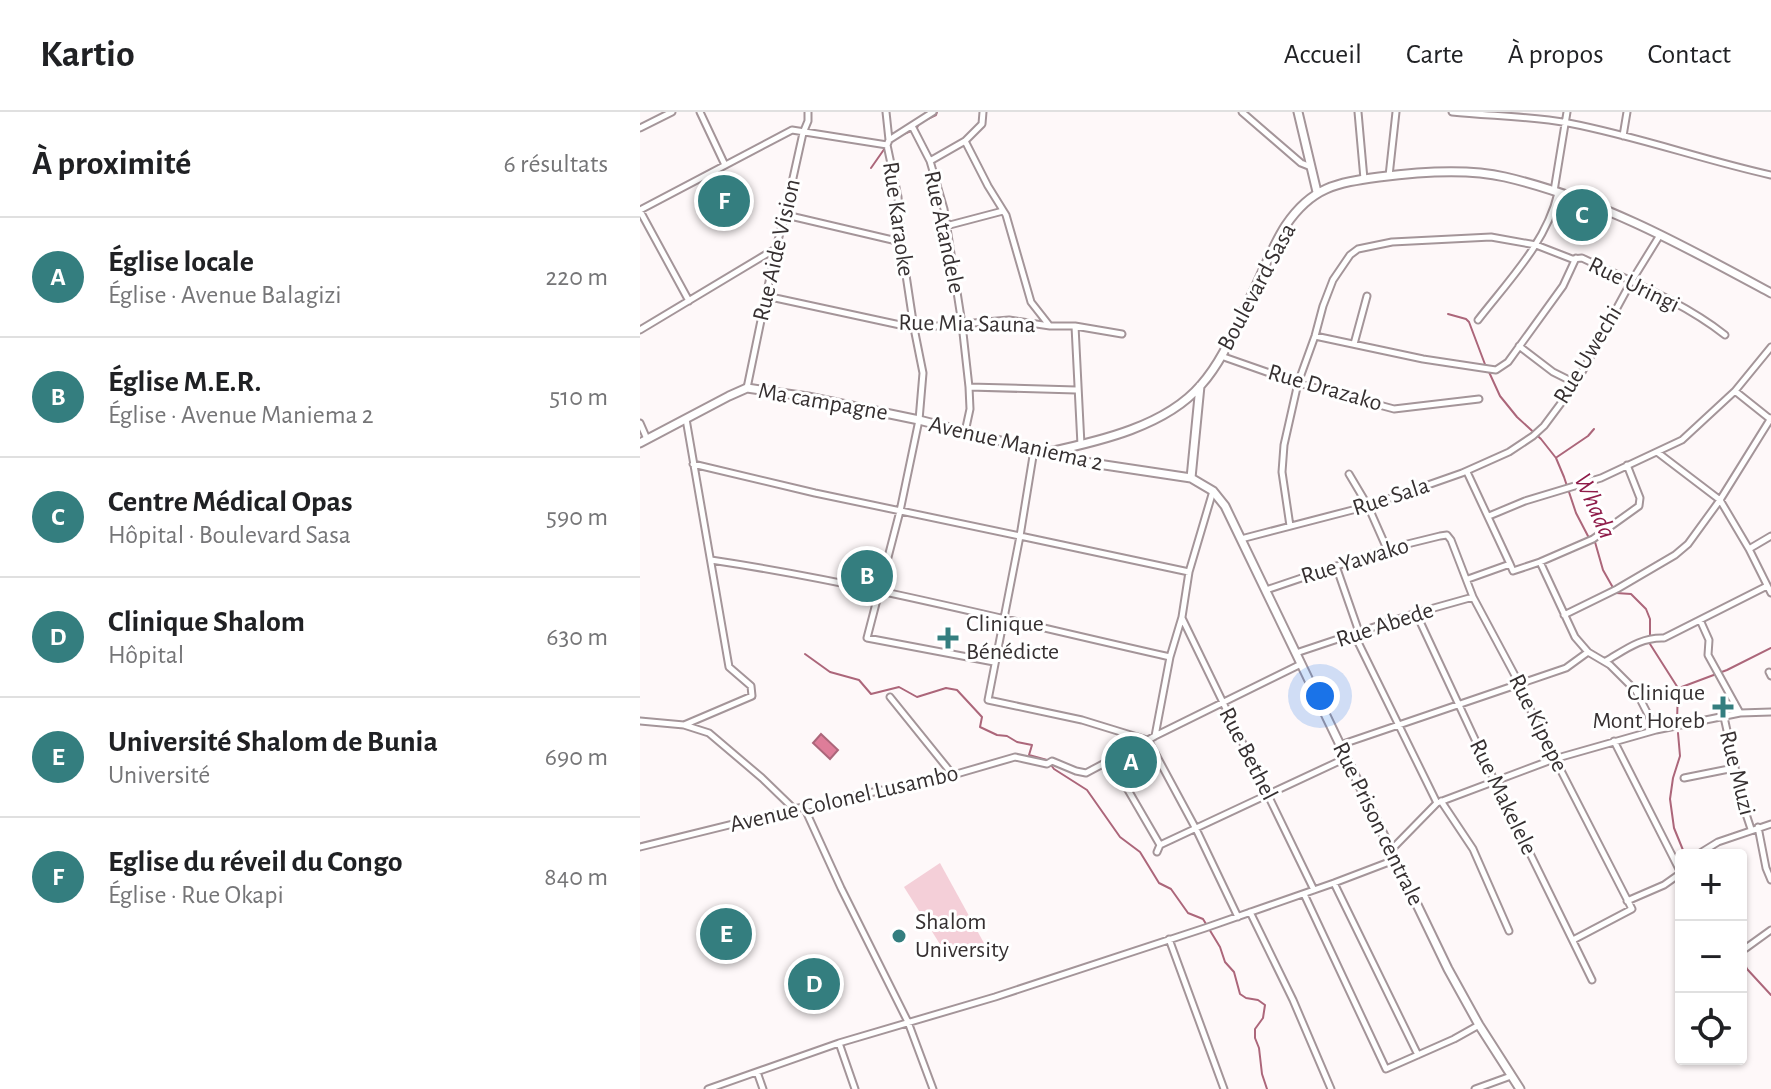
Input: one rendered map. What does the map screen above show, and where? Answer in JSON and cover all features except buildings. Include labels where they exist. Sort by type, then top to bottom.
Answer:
[{"type":"street","points":[[640,128],[672,112]]},
{"type":"street","points":[[700,112],[725,165]]},
{"type":"street","name":"Rue Aide Vision","points":[[747,388],[808,112]]},
{"type":"street","name":"Rue Karaoke","points":[[886,112],[901,242],[923,373],[919,420]]},
{"type":"street","points":[[689,301],[640,210],[792,130],[888,143],[933,112]]},
{"type":"street","points":[[1242,112],[1301,163],[1312,167]]},
{"type":"street","points":[[1298,112],[1317,192],[1364,179],[1389,176],[1445,172],[1503,176],[1619,215],[1771,293]]},
{"type":"street","points":[[1358,112],[1364,179]]},
{"type":"street","points":[[1389,176],[1396,112]]},
{"type":"street","points":[[1452,112],[1566,123],[1771,175]]},
{"type":"street","points":[[1478,320],[1536,245],[1555,206],[1567,112]]},
{"type":"street","points":[[1623,136],[1627,112]]},
{"type":"street","points":[[930,161],[965,141],[982,124],[982,113]]},
{"type":"street","name":"Rue Atandele","points":[[914,128],[930,161],[944,209],[969,387],[970,409],[965,432]]},
{"type":"street","points":[[965,141],[1006,215],[1031,302],[1050,326]]},
{"type":"street","name":"Boulevard Sasa","points":[[1047,453],[1119,435],[1151,421],[1180,404],[1200,386],[1220,356],[1286,225],[1317,192]]},
{"type":"street","points":[[946,226],[1003,211]]},
{"type":"street","points":[[785,214],[901,242]]},
{"type":"street","name":"Rue Uwechi","points":[[1536,434],[1576,383],[1660,235]]},
{"type":"street","name":"Rue Uringi","points":[[1290,526],[1282,472],[1284,445],[1298,383],[1333,280],[1350,255],[1358,249],[1392,242],[1491,237],[1536,245],[1582,258],[1663,297],[1725,335]]},
{"type":"street","points":[[640,330],[776,248]]},
{"type":"street","points":[[1315,336],[1423,359],[1496,370],[1508,362],[1563,286],[1576,258]]},
{"type":"street","name":"Rue Mia Sauna","points":[[766,296],[914,328],[1009,320],[1122,334]]},
{"type":"street","points":[[1354,344],[1367,296]]},
{"type":"street","points":[[1075,326],[1081,446]]},
{"type":"street","points":[[1519,346],[1553,372],[1576,383]]},
{"type":"street","points":[[1489,516],[1525,501],[1601,478],[1682,440],[1735,391],[1771,347]]},
{"type":"street","name":"Rue Drazako","points":[[1220,356],[1298,383],[1394,409],[1479,399]]},
{"type":"street","name":"Boulevard Sasa","points":[[1191,478],[1200,386]]},
{"type":"street","points":[[969,387],[1077,390]]},
{"type":"street","name":"Ma campagne","points":[[643,441],[747,388],[919,420]]},
{"type":"street","points":[[1564,615],[1614,590],[1675,555],[1688,544],[1720,500],[1771,418],[1735,391]]},
{"type":"street","points":[[684,725],[752,696],[751,686],[732,670],[686,418]]},
{"type":"street","name":"Avenue Maniema 2","points":[[994,662],[867,638],[900,511],[919,420],[1078,461],[1191,478]]},
{"type":"street","points":[[640,423],[643,441]]},
{"type":"street","name":"Rue Sala","points":[[1241,539],[1368,506],[1467,472],[1509,452],[1536,434]]},
{"type":"street","points":[[1034,450],[988,700],[1082,720],[1148,740],[1196,829],[1238,917]]},
{"type":"street","points":[[1657,452],[1720,500],[1771,593]]},
{"type":"street","points":[[693,464],[1189,572]]},
{"type":"street","points":[[1467,472],[1513,571],[1592,540],[1639,506],[1640,498],[1627,465]]},
{"type":"street","points":[[1349,474],[1368,506],[1387,549]]},
{"type":"street","name":"Rue Prison centrale","points":[[1191,478],[1213,491],[1225,506],[1448,969],[1520,1089]]},
{"type":"street","points":[[1155,736],[1189,572],[1213,491]]},
{"type":"street","name":"Rue Yawako","points":[[1265,591],[1387,549],[1447,535]]},
{"type":"street","name":"Rue Kipepe","points":[[1447,535],[1473,597],[1632,909],[1573,940]]},
{"type":"street","points":[[1749,549],[1771,536]]},
{"type":"street","points":[[711,560],[880,592],[1170,657]]},
{"type":"street","points":[[1540,562],[1575,637],[1588,652],[1606,661],[1636,691],[1656,730]]},
{"type":"street","points":[[1468,579],[1510,564]]},
{"type":"street","points":[[1336,566],[1356,633],[1398,726],[1439,802],[1473,849],[1509,931]]},
{"type":"street","points":[[1606,661],[1640,641],[1664,638],[1767,586]]},
{"type":"street","name":"Rue Abede","points":[[1296,653],[1473,597]]},
{"type":"street","name":"Rue Makelele","points":[[1416,613],[1592,980]]},
{"type":"street","name":"Rue Bethel","points":[[1182,617],[1314,890]]},
{"type":"street","points":[[1700,620],[1709,640],[1708,655],[1740,713]]},
{"type":"street","points":[[1340,745],[1566,668],[1588,652]]},
{"type":"street","name":"Avenue Colonel Lusambo","points":[[640,847],[794,809],[953,775],[1015,757],[1086,773],[1301,664]]},
{"type":"street","points":[[890,697],[953,775]]},
{"type":"street","points":[[1392,849],[1439,802],[1494,780],[1656,730],[1740,713],[1771,712]]},
{"type":"street","name":"Rue Muzi","points":[[1724,717],[1744,808],[1755,828],[1771,880]]},
{"type":"street","points":[[640,721],[684,725],[709,733],[794,809]]},
{"type":"street","points":[[1614,741],[1675,861]]},
{"type":"street","points":[[1110,759],[1158,848],[1346,758]]},
{"type":"street","points":[[1684,778],[1734,768]]},
{"type":"street","points":[[804,807],[908,1022],[933,1089]]},
{"type":"street","points":[[1707,849],[1718,842],[1771,824]]},
{"type":"street","points":[[708,1089],[839,1043],[995,997],[1238,917],[1397,859]]},
{"type":"street","points":[[1627,901],[1675,877]]},
{"type":"street","points":[[1334,883],[1418,1055]]},
{"type":"street","points":[[1304,894],[1386,1069],[1479,1025]]},
{"type":"street","points":[[1250,912],[1293,1000],[1331,1089]]},
{"type":"street","points":[[1747,947],[1771,930]]},
{"type":"street","points":[[1169,939],[1224,1089]]},
{"type":"street","points":[[839,1043],[855,1089]]},
{"type":"street","points":[[757,1072],[763,1089]]},
{"type":"street","points":[[1475,1089],[1511,1076]]},
{"type":"shaded area","points":[[821,734],[838,750],[830,759],[813,743]]},
{"type":"shaded area","points":[[940,863],[985,945],[948,957],[904,887]]},
{"type":"waterway","points":[[917,128],[919,123],[937,112]]},
{"type":"waterway","points":[[899,136],[911,131]]},
{"type":"waterway","points":[[871,168],[885,148]]},
{"type":"waterway","name":"Whada","points":[[1448,314],[1469,322],[1486,367]]},
{"type":"waterway","name":"Whada","points":[[1489,372],[1500,396],[1556,458],[1576,513],[1589,538],[1595,542],[1603,570],[1616,593],[1631,594],[1646,609],[1650,619],[1650,644],[1678,688],[1677,722]]},
{"type":"waterway","points":[[1557,457],[1594,429]]},
{"type":"waterway","points":[[1679,688],[1727,670],[1771,648]]},
{"type":"waterway","points":[[805,654],[830,672],[859,680],[871,694],[899,687],[917,697],[946,688],[957,690],[982,717],[980,727],[1032,745],[1029,755],[1047,760]]},
{"type":"waterway","name":"Whada","points":[[1678,733],[1680,756],[1670,799],[1674,828],[1683,849]]},
{"type":"waterway","points":[[1051,765],[1087,790],[1120,837],[1140,852],[1159,883],[1171,889],[1188,913],[1203,919],[1225,962],[1234,972],[1240,994],[1265,1005],[1263,1018],[1255,1029],[1255,1038],[1267,1089]]},
{"type":"waterway","name":"Whada","points":[[1747,969],[1771,995]]},
{"type":"place","name":"Eglise du réveil du Congo","points":[[724,201]]},
{"type":"place","name":"Centre Médical Opas","points":[[1582,215]]},
{"type":"place","name":"Église M.E.R.","points":[[867,576]]},
{"type":"place","name":"Clinique Bénédicte","points":[[948,638]]},
{"type":"place","name":"Clinique Mont Horeb","points":[[1723,707]]},
{"type":"place","name":"Église locale","points":[[1131,762]]},
{"type":"place","name":"Université Shalom de Bunia","points":[[726,934]]},
{"type":"place","name":"Shalom University","points":[[899,936]]},
{"type":"place","name":"Clinique Shalom","points":[[814,984]]}]
